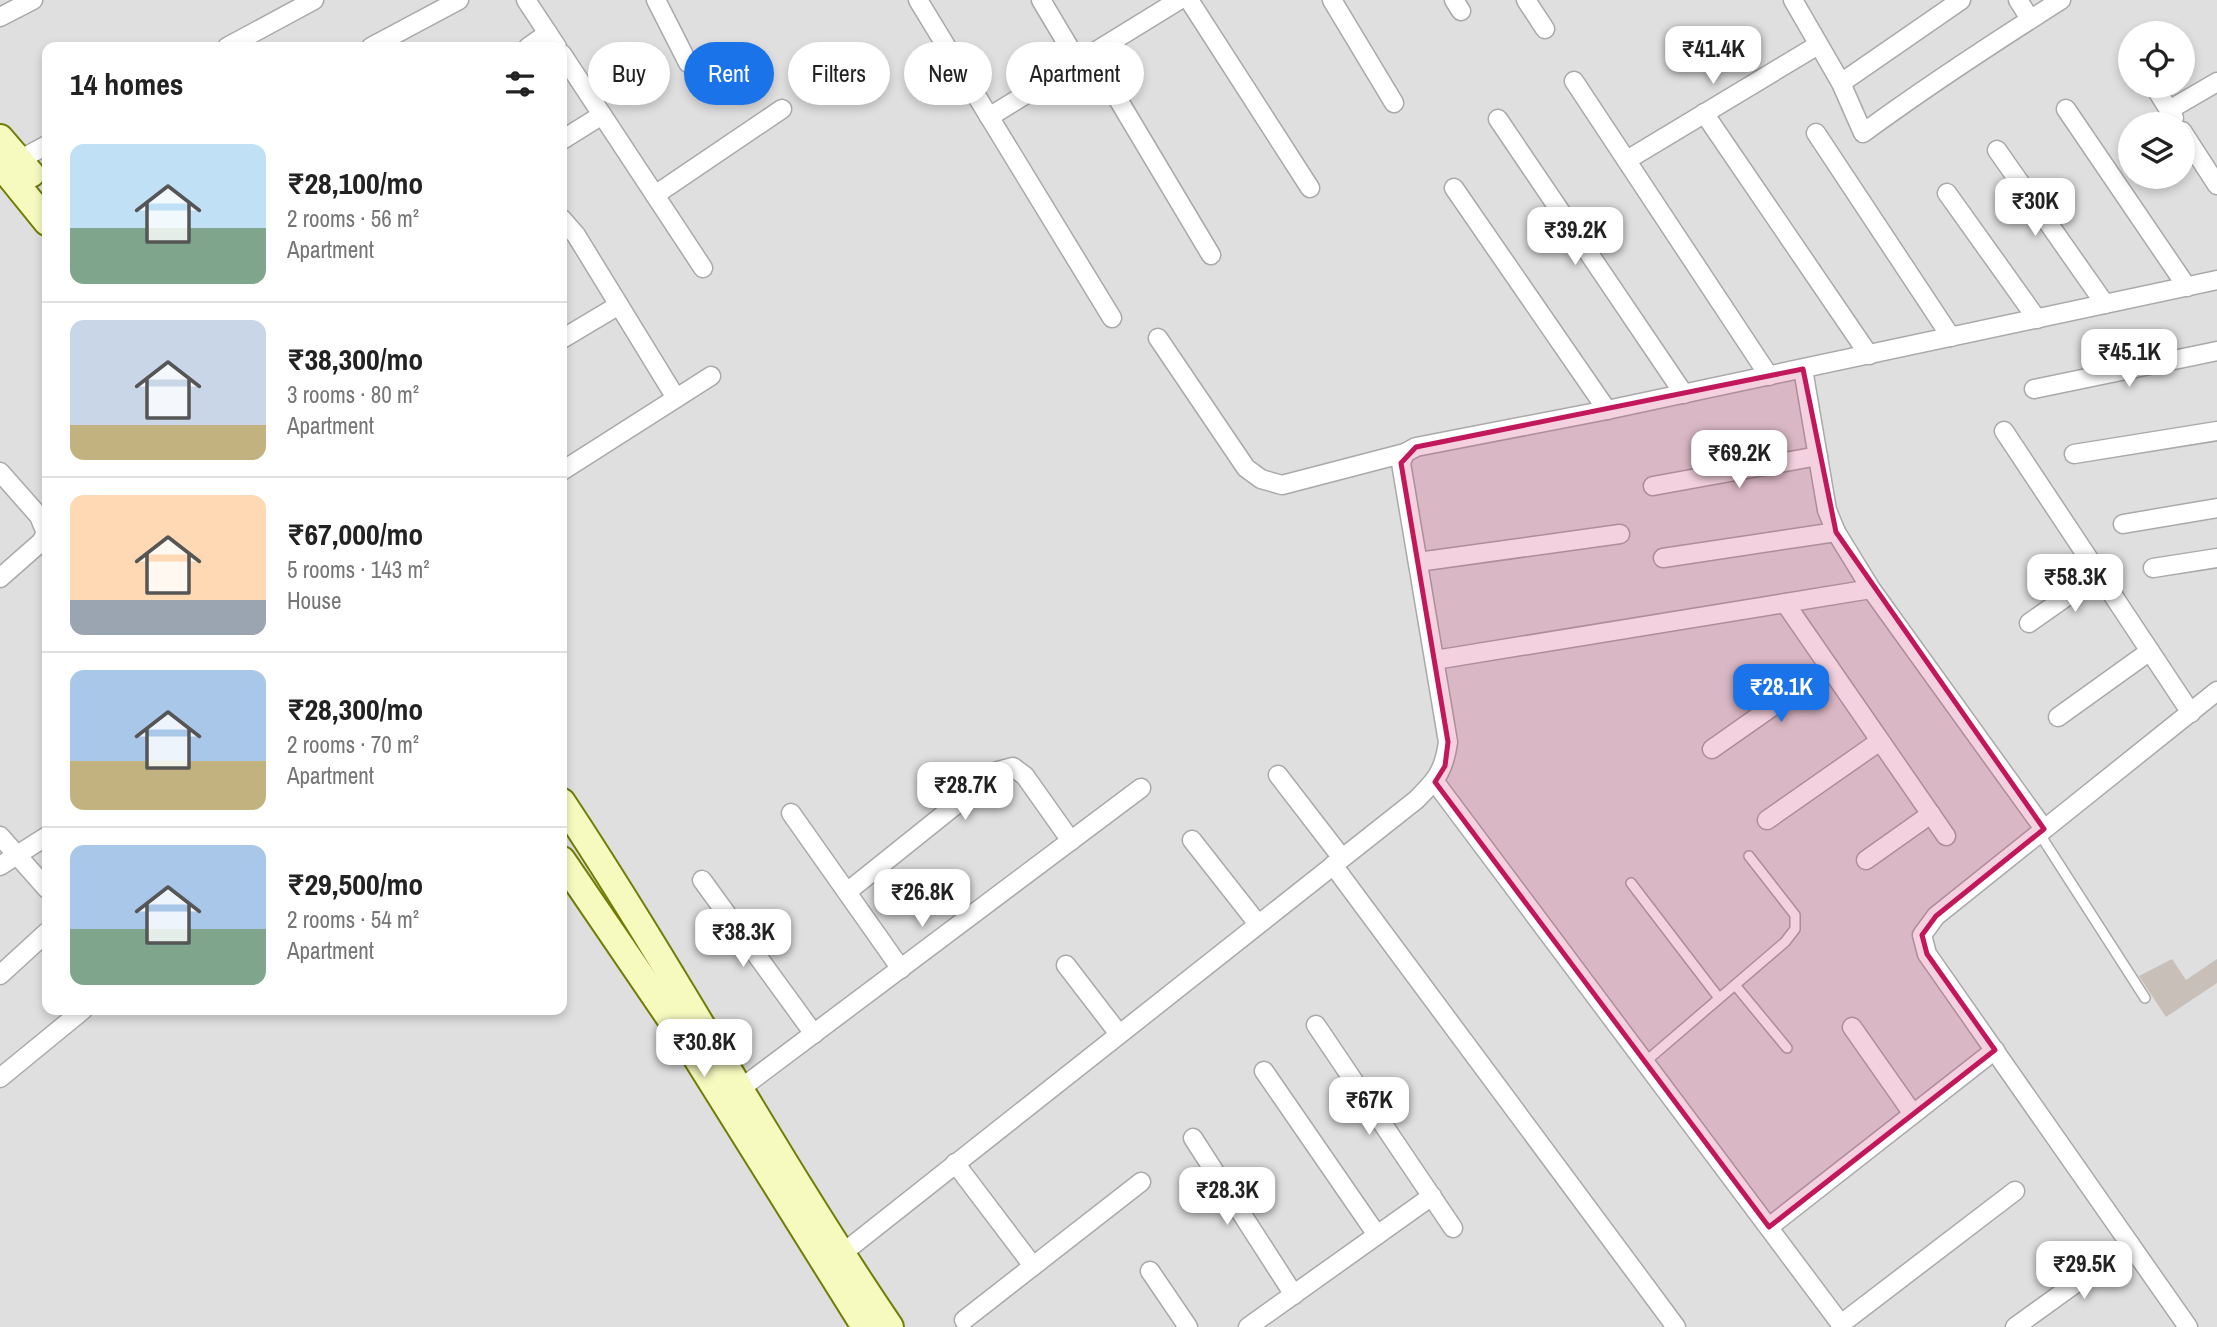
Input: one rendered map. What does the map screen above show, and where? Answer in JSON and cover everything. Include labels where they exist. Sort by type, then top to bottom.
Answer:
[{"type":"main road","points":[[0,138],[9,162],[42,214]]},
{"type":"main road","points":[[9,162],[42,189]]},
{"type":"main road","points":[[567,810],[606,869],[731,1096],[833,1260],[865,1327]]},
{"type":"main road","points":[[567,867],[731,1096]]},
{"type":"main road","points":[[833,1260],[890,1327]]},
{"type":"street","points":[[0,17],[33,0]]},
{"type":"street","points":[[236,42],[314,0]]},
{"type":"street","points":[[380,42],[459,0]]},
{"type":"street","points":[[526,0],[553,40]]},
{"type":"street","points":[[656,0],[684,55]]},
{"type":"street","points":[[918,0],[1112,318]]},
{"type":"street","points":[[1041,0],[1073,42]]},
{"type":"street","points":[[1189,0],[1310,188]]},
{"type":"street","points":[[1332,0],[1394,103]]},
{"type":"street","points":[[1526,0],[1545,29]]},
{"type":"street","points":[[1793,0],[1841,83],[1863,133],[1874,122],[1896,112],[1917,92],[2061,0]]},
{"type":"street","points":[[1841,83],[1961,0]]},
{"type":"street","points":[[2018,0],[2030,19]]},
{"type":"street","points":[[1110,42],[1172,2]]},
{"type":"street","points":[[1627,160],[1818,44]]},
{"type":"street","points":[[567,62],[703,268]]},
{"type":"street","points":[[1574,81],[1769,376]]},
{"type":"street","points":[[2180,112],[2217,82]]},
{"type":"street","points":[[989,117],[1009,105]]},
{"type":"street","points":[[1115,105],[1211,255]]},
{"type":"street","points":[[655,195],[782,109]]},
{"type":"street","points":[[2067,109],[2188,286]]},
{"type":"street","points":[[1704,113],[1868,355]]},
{"type":"street","points":[[567,137],[602,114]]},
{"type":"street","points":[[1498,119],[1684,394]]},
{"type":"street","points":[[1816,132],[1951,337]]},
{"type":"street","points":[[9,162],[42,147]]},
{"type":"street","points":[[1997,150],[2105,304]]},
{"type":"street","points":[[2195,151],[2217,185]]},
{"type":"street","points":[[1454,188],[1607,410]]},
{"type":"street","points":[[1947,192],[2037,319]]},
{"type":"street","points":[[567,225],[576,235],[676,398]]},
{"type":"street","points":[[1158,338],[1246,468],[1261,479],[1282,485],[1405,453],[1416,447],[1684,394],[2217,280]]},
{"type":"street","points":[[567,336],[619,305]]},
{"type":"street","points":[[2034,389],[2217,351]]},
{"type":"street","points":[[1803,369],[1827,510],[1836,532],[1871,589],[2041,831]]},
{"type":"street","points":[[567,463],[711,376]]},
{"type":"street","points":[[2004,431],[2191,713]]},
{"type":"street","points":[[2074,454],[2217,431]]},
{"type":"street","points":[[833,1260],[1435,782],[1445,766],[1448,742],[1401,463],[1405,453]]},
{"type":"street","points":[[1653,486],[1818,456]]},
{"type":"street","points":[[0,472],[39,516],[42,523]]},
{"type":"street","points":[[2123,524],[2217,508]]},
{"type":"street","points":[[1663,558],[1836,532]]},
{"type":"street","points":[[1418,562],[1620,534]]},
{"type":"street","points":[[0,578],[42,540]]},
{"type":"street","points":[[2152,568],[2212,559],[2217,576]]},
{"type":"street","points":[[2029,623],[2099,574]]},
{"type":"street","points":[[1435,660],[1871,589]]},
{"type":"street","points":[[1785,603],[1945,836]]},
{"type":"street","points":[[2058,717],[2150,651]]},
{"type":"street","points":[[1712,748],[1829,667]]},
{"type":"street","points":[[2188,1327],[1927,954],[1922,945],[1922,935],[1936,916],[2217,691]]},
{"type":"street","points":[[1767,820],[1880,741]]},
{"type":"street","points":[[847,892],[998,771],[1013,767],[1025,776],[1071,841]]},
{"type":"street","points":[[1278,775],[1676,1327]]},
{"type":"street","points":[[1435,782],[1842,1325],[2015,1191]]},
{"type":"street","points":[[731,1096],[1141,788]]},
{"type":"street","points":[[791,813],[901,969]]},
{"type":"street","points":[[1866,860],[1931,814]]},
{"type":"street","points":[[0,835],[42,883]]},
{"type":"street","points":[[0,866],[42,839]]},
{"type":"street","points":[[1192,840],[1258,924]]},
{"type":"street","points":[[702,880],[814,1034]]},
{"type":"street","points":[[0,975],[42,937]]},
{"type":"street","points":[[1066,965],[1119,1034]]},
{"type":"street","points":[[0,1078],[77,1015]]},
{"type":"street","points":[[1316,1025],[1453,1228]]},
{"type":"street","points":[[1852,1027],[1913,1115]]},
{"type":"street","points":[[1769,1227],[1994,1050]]},
{"type":"street","points":[[1264,1071],[1377,1235]]},
{"type":"street","points":[[1193,1138],[1294,1295]]},
{"type":"street","points":[[955,1164],[1033,1266]]},
{"type":"street","points":[[964,1320],[1140,1182]]},
{"type":"street","points":[[1248,1327],[1432,1196]]},
{"type":"street","points":[[2015,1327],[2130,1244]]},
{"type":"street","points":[[1150,1271],[1188,1327]]},
{"type":"lane","points":[[2041,831],[2145,998]]},
{"type":"lane","points":[[1645,1062],[1785,942],[1796,929],[1795,915],[1749,856]]},
{"type":"lane","points":[[1631,883],[1719,999]]},
{"type":"lane","points":[[1735,985],[1787,1048]]},
{"type":"highlighted area","points":[[1803,369],[1836,532],[2044,829],[1936,916],[1922,935],[1927,954],[1995,1050],[1769,1227],[1435,782],[1445,766],[1448,742],[1401,463],[1416,447]]},
{"type":"shaded area","points":[[0,0],[2217,0],[2217,1327],[0,1327]]},
{"type":"building","points":[[2172,959],[2186,980],[2217,959],[2217,983],[2166,1017],[2139,976]]}]
